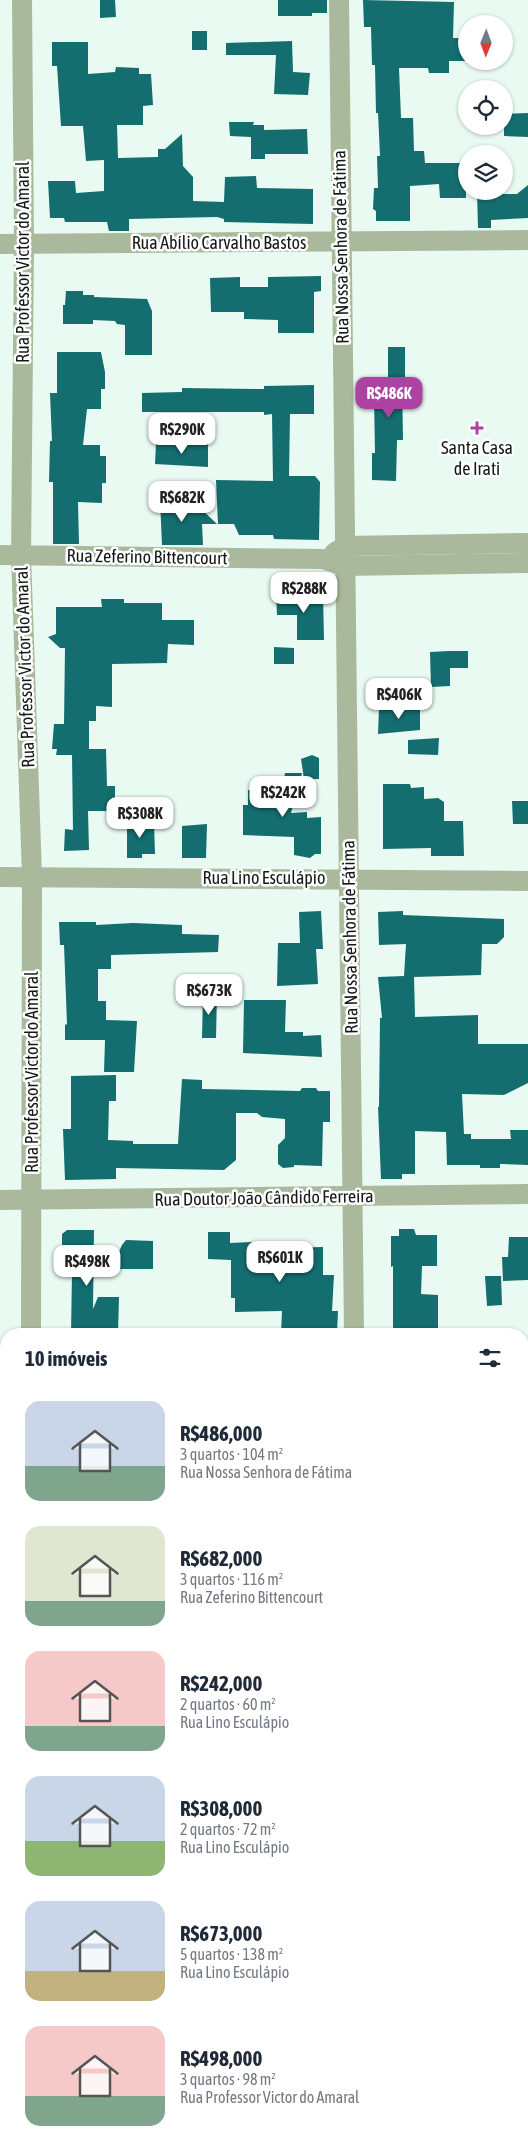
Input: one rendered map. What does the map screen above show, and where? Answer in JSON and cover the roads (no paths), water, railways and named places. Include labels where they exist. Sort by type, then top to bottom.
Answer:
[{"type":"street","name":"Rua Professor Victor do Amaral","points":[[22,0],[24,244],[21,555],[32,876],[31,1328]]},
{"type":"street","name":"Rua Nossa Senhora de Fátima","points":[[339,0],[354,1328]]},
{"type":"street","name":"Rua Abílio Carvalho Bastos","points":[[0,244],[528,240]]},
{"type":"street","points":[[324,559],[345,546],[528,544]]},
{"type":"street","name":"Rua Zeferino Bittencourt","points":[[0,555],[324,559],[346,566],[528,563]]},
{"type":"street","name":"Rua Lino Esculápio","points":[[0,877],[350,878],[528,881]]},
{"type":"street","name":"Rua Doutor João Cândido Ferreira","points":[[0,1200],[528,1194]]},
{"type":"place","name":"Santa Casa de Irati","points":[[477,428]]}]
